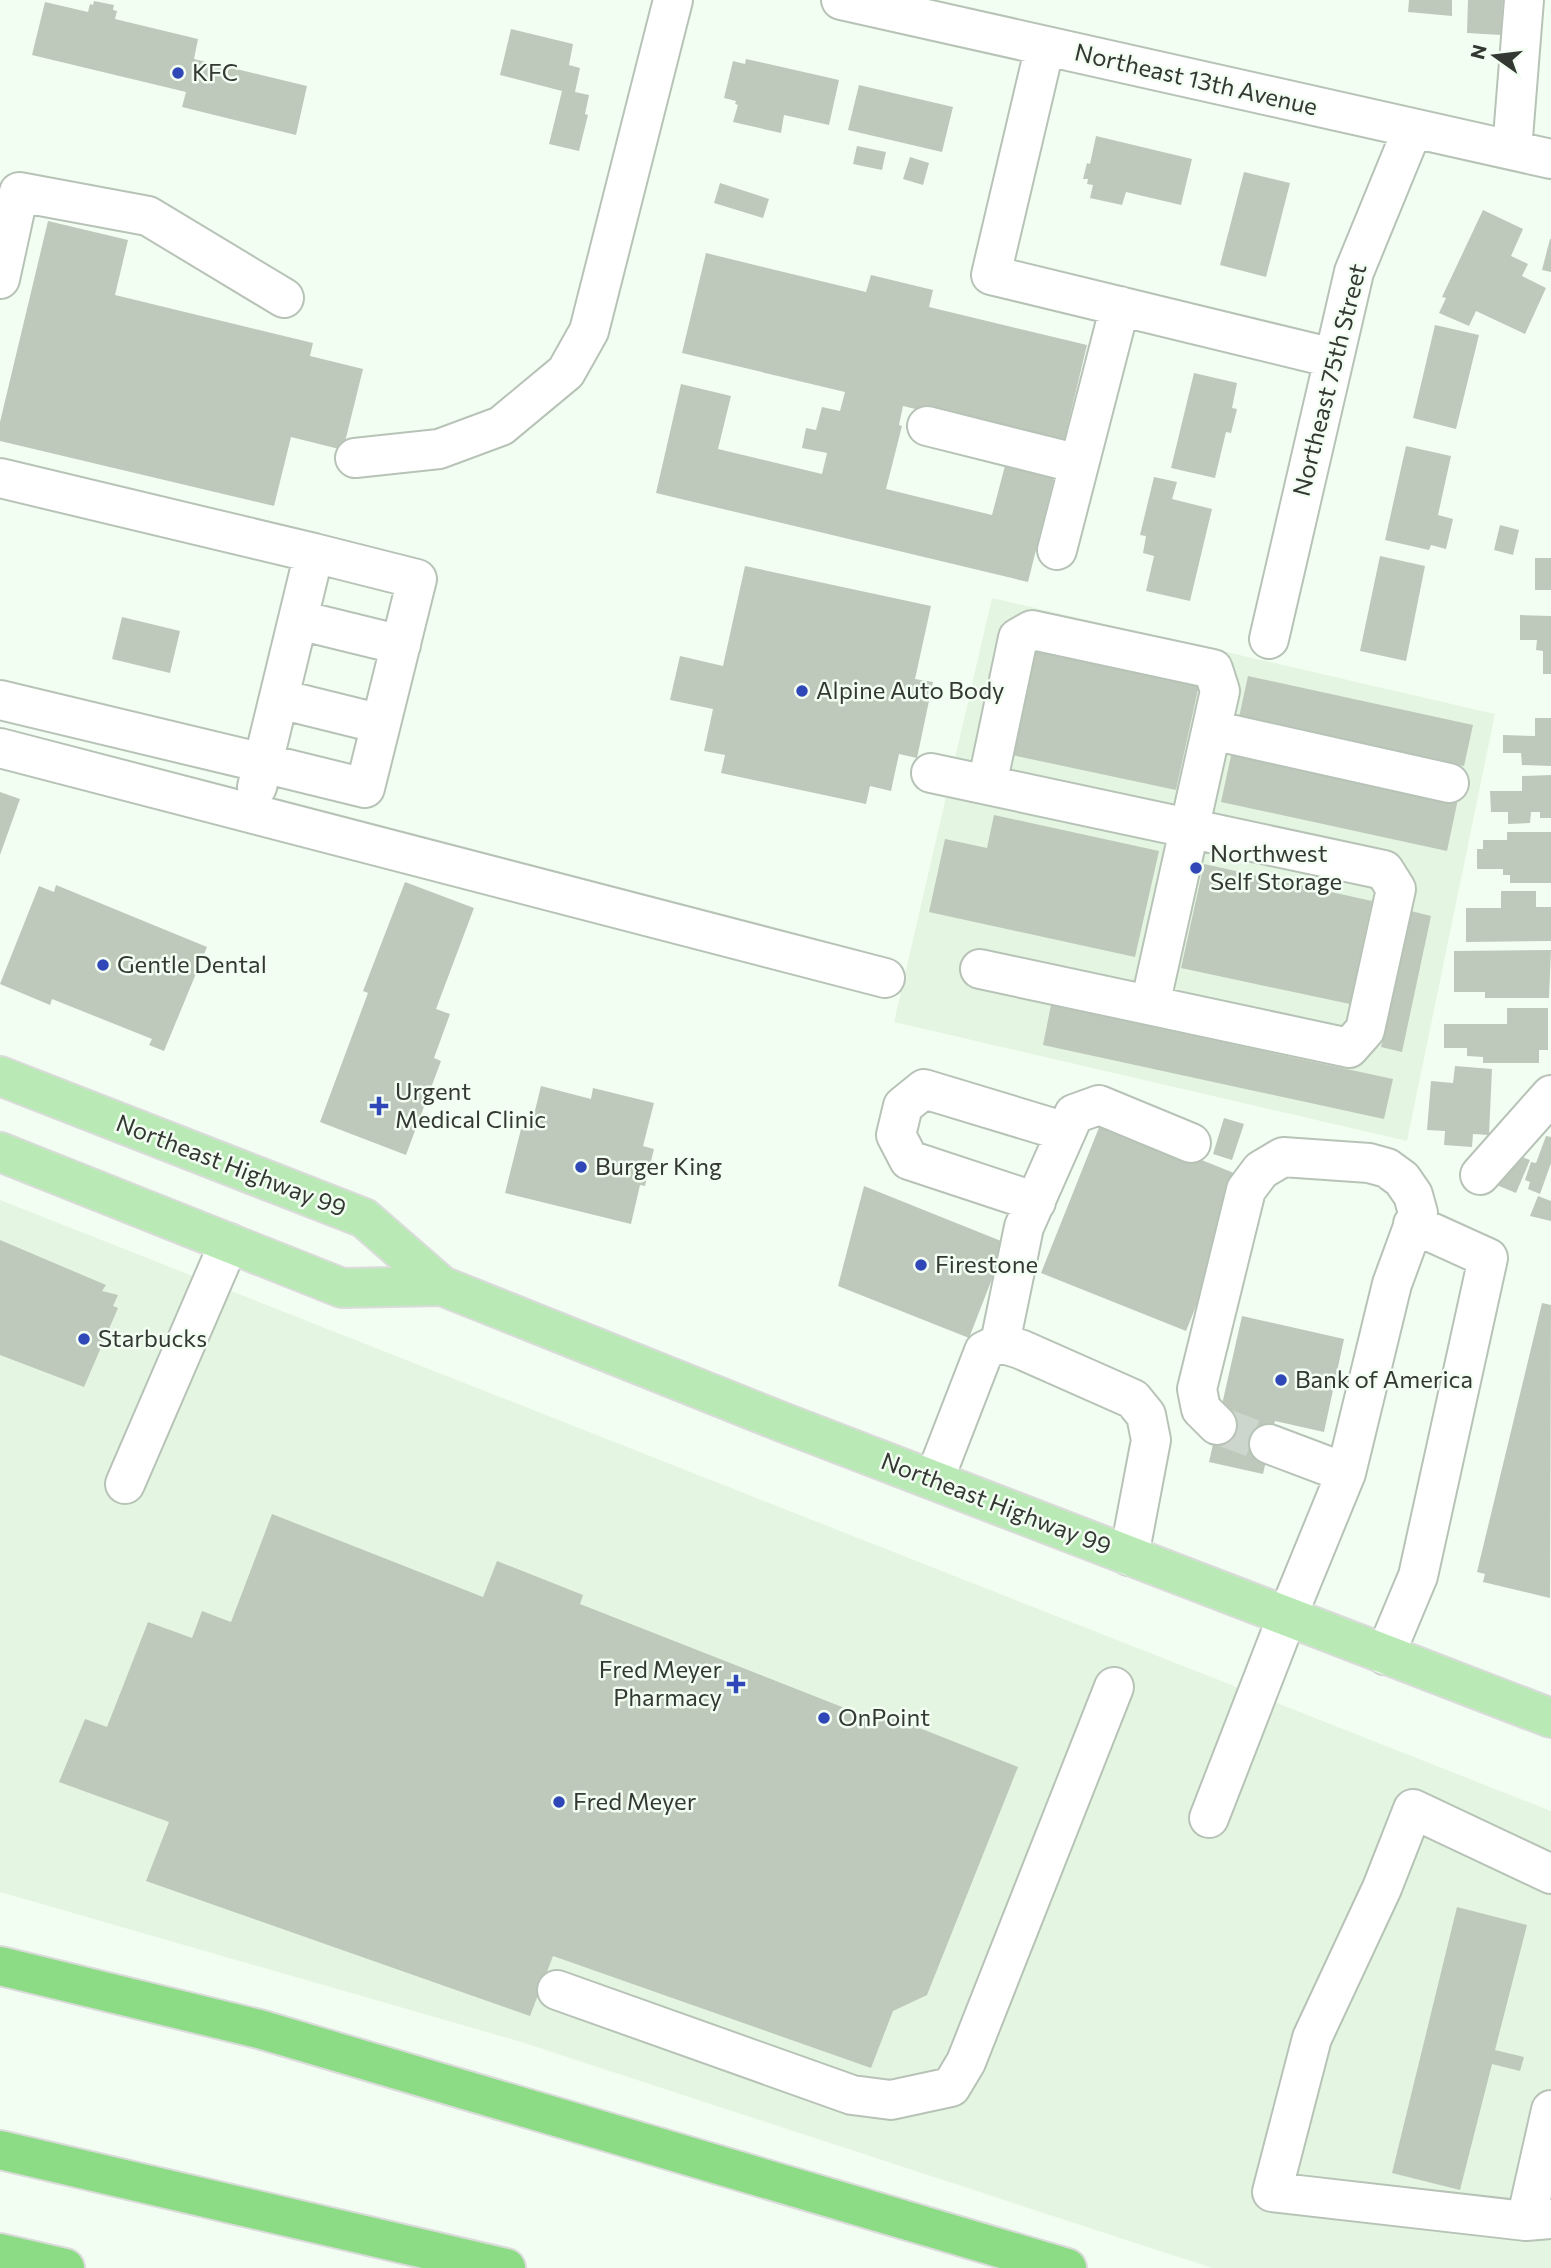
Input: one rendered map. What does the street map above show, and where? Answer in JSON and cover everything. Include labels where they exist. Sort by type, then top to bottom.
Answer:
[{"type":"highway","points":[[0,1966],[259,2029],[1067,2268]]},
{"type":"highway","points":[[0,2150],[506,2268]]},
{"type":"highway","points":[[0,2253],[65,2268]]},
{"type":"main road","name":"Northeast Highway 99","points":[[0,1076],[364,1218],[442,1286],[1129,1556],[1551,1718]]},
{"type":"main road","name":"Northeast Highway 99","points":[[0,1152],[342,1288],[442,1286]]},
{"type":"street","points":[[355,458],[439,449],[501,426],[566,372],[589,331],[673,0]]},
{"type":"street","name":"Northeast 13th Avenue","points":[[841,0],[1551,159]]},
{"type":"street","points":[[1512,150],[1524,0]]},
{"type":"street","points":[[1045,46],[991,275],[1334,358]]},
{"type":"street","name":"Northeast 75th Street","points":[[1269,639],[1354,272],[1413,128]]},
{"type":"street","points":[[0,279],[19,192],[148,216],[284,298]]},
{"type":"street","points":[[1057,550],[1120,306]]},
{"type":"street","points":[[927,426],[1079,464]]},
{"type":"street","points":[[0,478],[417,579],[365,788],[0,700]]},
{"type":"street","points":[[250,812],[314,553]]},
{"type":"street","points":[[299,620],[401,645]]},
{"type":"street","points":[[987,785],[1018,638],[1032,631],[1213,669],[1220,691],[1150,1005]]},
{"type":"street","points":[[280,699],[381,723]]},
{"type":"street","points":[[1212,730],[1449,783]]},
{"type":"street","points":[[0,748],[885,978]]},
{"type":"street","points":[[931,773],[1384,870],[1396,889],[1365,1030],[1349,1048],[979,969]]},
{"type":"street","points":[[1036,1202],[909,1160],[896,1135],[903,1106],[924,1088],[1066,1132]]},
{"type":"street","points":[[1480,1175],[1551,1096]]},
{"type":"street","points":[[1000,1343],[1024,1227],[1074,1114],[1099,1105],[1191,1143]]},
{"type":"street","points":[[1209,1818],[1346,1473],[1392,1283],[1418,1213],[1413,1195],[1402,1179],[1387,1168],[1369,1163],[1283,1157],[1261,1170],[1246,1190],[1197,1389],[1201,1409],[1217,1425]]},
{"type":"street","points":[[1385,1655],[1418,1576],[1488,1258],[1413,1224]]},
{"type":"street","points":[[125,1484],[229,1243]]},
{"type":"street","points":[[934,1480],[984,1351],[1000,1343],[1020,1349],[1133,1399],[1146,1415],[1151,1440],[1129,1556]]},
{"type":"street","points":[[1269,1444],[1346,1473]]},
{"type":"street","points":[[557,1990],[852,2095],[891,2100],[951,2087],[966,2062],[1114,1687]]},
{"type":"street","points":[[1551,1874],[1413,1809],[1382,1888],[1312,2038],[1272,2192],[1538,2220],[1551,2110]]},
{"type":"shaded area","name":"Northwest Self Storage","points":[[992,598],[1495,714],[1407,1141],[894,1022]]},
{"type":"shaded area","points":[[0,1200],[1551,1811],[1551,2268],[1212,2268],[518,2041],[0,1892]]},
{"type":"building","points":[[1409,0],[1452,0],[1452,16],[1408,12]]},
{"type":"building","points":[[1468,0],[1503,0],[1501,35],[1467,33]]},
{"type":"building","name":"KFC","points":[[94,1],[114,5],[113,10],[117,11],[115,19],[198,39],[194,59],[307,86],[296,135],[182,107],[186,92],[32,55],[45,2],[88,12]]},
{"type":"building","points":[[511,29],[573,44],[569,65],[580,68],[575,92],[589,95],[585,114],[588,115],[579,151],[549,144],[562,91],[500,75]]},
{"type":"building","points":[[746,59],[839,80],[829,125],[784,115],[781,133],[733,122],[738,105],[735,104],[736,101],[724,98],[733,61],[745,64]]},
{"type":"building","points":[[859,85],[953,107],[942,152],[848,130]]},
{"type":"building","points":[[1096,136],[1192,159],[1181,205],[1126,192],[1122,205],[1090,198],[1093,185],[1087,184],[1088,179],[1083,179],[1087,163],[1090,164]]},
{"type":"building","points":[[857,146],[886,152],[882,170],[853,164]]},
{"type":"building","points":[[910,157],[929,163],[923,185],[903,179]]},
{"type":"building","points":[[1244,172],[1290,183],[1266,277],[1220,265]]},
{"type":"building","points":[[720,183],[769,199],[763,218],[714,203]]},
{"type":"building","points":[[1483,210],[1523,229],[1511,256],[1528,264],[1522,276],[1546,288],[1525,334],[1476,311],[1469,326],[1439,313],[1446,298],[1442,297]]},
{"type":"building","points":[[48,221],[128,240],[115,295],[313,343],[310,356],[363,369],[343,450],[291,437],[274,506],[0,441],[0,422]]},
{"type":"building","points":[[1551,239],[1551,272],[1542,270]]},
{"type":"building","points":[[706,253],[866,292],[871,275],[933,290],[929,307],[1087,345],[1063,445],[903,406],[899,425],[902,426],[886,489],[992,515],[1006,462],[1055,474],[1028,582],[656,493],[681,384],[731,396],[718,449],[822,474],[827,453],[802,448],[806,428],[816,430],[822,407],[840,411],[845,392],[682,353]]},
{"type":"building","points":[[1435,325],[1479,335],[1456,429],[1413,418]]},
{"type":"building","points":[[1194,373],[1237,383],[1232,408],[1237,409],[1231,433],[1226,432],[1215,478],[1171,468]]},
{"type":"building","points":[[1406,446],[1451,456],[1438,515],[1453,519],[1446,549],[1431,545],[1429,550],[1385,540]]},
{"type":"building","points":[[1154,477],[1177,482],[1172,499],[1212,509],[1190,601],[1146,591],[1154,556],[1143,553],[1146,536],[1140,535]]},
{"type":"building","points":[[1500,525],[1519,530],[1513,555],[1494,550]]},
{"type":"building","points":[[1380,556],[1425,566],[1406,661],[1360,651]]},
{"type":"building","points":[[1535,558],[1551,558],[1551,590],[1535,590]]},
{"type":"building","name":"Alpine Auto Body","points":[[745,566],[931,606],[915,679],[933,682],[917,758],[899,754],[891,791],[870,786],[866,804],[721,773],[725,755],[704,751],[713,709],[670,700],[680,656],[723,666]]},
{"type":"building","points":[[1520,615],[1551,616],[1551,674],[1543,674],[1543,651],[1536,650],[1537,640],[1520,640]]},
{"type":"building","points":[[122,617],[180,631],[170,673],[112,659]]},
{"type":"building","points":[[1030,649],[1199,685],[1176,790],[1007,754]]},
{"type":"building","points":[[1248,676],[1473,725],[1464,766],[1239,717]]},
{"type":"building","points":[[1535,718],[1551,718],[1551,766],[1522,765],[1521,753],[1503,753],[1503,735],[1535,736]]},
{"type":"building","points":[[1232,751],[1458,799],[1447,851],[1221,802]]},
{"type":"building","points":[[1551,775],[1551,818],[1540,818],[1540,812],[1531,812],[1530,823],[1508,824],[1508,812],[1491,812],[1490,791],[1522,791],[1522,776]]},
{"type":"building","points":[[0,792],[20,799],[0,855]]},
{"type":"building","points":[[994,815],[1159,851],[1135,957],[929,912],[945,839],[987,848]]},
{"type":"building","points":[[1507,832],[1551,832],[1551,883],[1510,883],[1510,875],[1503,875],[1503,869],[1477,869],[1477,849],[1483,849],[1483,840],[1507,840]]},
{"type":"building","points":[[1204,864],[1372,901],[1350,1004],[1181,968]]},
{"type":"building","points":[[405,882],[474,908],[436,1009],[450,1014],[434,1058],[441,1061],[406,1155],[320,1122],[368,993],[363,991]]},
{"type":"building","name":"Gentle Dental","points":[[56,885],[207,947],[164,1051],[149,1045],[152,1039],[52,999],[50,1005],[0,984],[39,886],[54,892]]},
{"type":"building","points":[[1501,891],[1536,891],[1536,907],[1551,907],[1551,941],[1466,942],[1466,908],[1501,908]]},
{"type":"building","points":[[1411,911],[1431,916],[1402,1052],[1381,1047]]},
{"type":"building","points":[[1551,950],[1549,998],[1485,998],[1485,992],[1454,992],[1454,951]]},
{"type":"building","points":[[1051,1005],[1393,1079],[1384,1119],[1043,1045]]},
{"type":"building","points":[[1507,1008],[1548,1008],[1548,1050],[1539,1050],[1539,1063],[1483,1063],[1483,1057],[1467,1056],[1467,1048],[1444,1048],[1444,1024],[1507,1024]]},
{"type":"building","points":[[1455,1066],[1492,1069],[1489,1135],[1473,1134],[1472,1147],[1444,1145],[1445,1131],[1427,1130],[1431,1081],[1453,1083]]},
{"type":"building","name":"Burger King","points":[[541,1086],[591,1099],[593,1088],[654,1103],[643,1146],[654,1149],[645,1186],[640,1185],[631,1224],[505,1193],[521,1129],[530,1131]]},
{"type":"building","points":[[1224,1118],[1244,1124],[1232,1160],[1213,1154]]},
{"type":"building","points":[[1102,1120],[1234,1173],[1203,1300],[1199,1299],[1186,1331],[1041,1273]]},
{"type":"building","points":[[1546,1136],[1551,1137],[1551,1163],[1540,1194],[1528,1189],[1530,1182],[1525,1180],[1531,1162],[1536,1163]]},
{"type":"building","points":[[1507,1151],[1530,1160],[1516,1193],[1494,1184]]},
{"type":"building","name":"Firestone","points":[[864,1186],[1006,1243],[969,1338],[838,1286]]},
{"type":"building","points":[[1538,1196],[1551,1201],[1551,1221],[1530,1216]]},
{"type":"building","points":[[0,1240],[106,1285],[102,1291],[118,1295],[113,1306],[118,1308],[84,1387],[0,1355]]},
{"type":"building","points":[[1542,1303],[1551,1305],[1550,1598],[1483,1582],[1485,1574],[1477,1572]]},
{"type":"building","name":"Bank of America","points":[[1242,1316],[1344,1339],[1324,1432],[1275,1421],[1263,1474],[1209,1462]]},
{"type":"building","name":"Fred Meyer","points":[[272,1514],[483,1597],[497,1561],[583,1595],[580,1604],[870,1718],[874,1710],[1018,1767],[927,1995],[893,2011],[871,2068],[553,1956],[530,2016],[146,1881],[169,1822],[59,1782],[85,1719],[107,1727],[148,1622],[192,1638],[202,1611],[231,1622]]},
{"type":"building","points":[[1457,1907],[1527,1925],[1495,2050],[1524,2057],[1520,2071],[1492,2064],[1460,2190],[1392,2173]]},
{"type":"tunnel","points":[[1217,1425],[1269,1444]]},
{"type":"place","name":"KFC","points":[[178,73]]},
{"type":"place","name":"Alpine Auto Body","points":[[802,691]]},
{"type":"place","name":"Northwest Self Storage","points":[[1196,868]]},
{"type":"place","name":"Gentle Dental","points":[[103,965]]},
{"type":"place","name":"Urgent Medical Clinic","points":[[379,1106]]},
{"type":"place","name":"Burger King","points":[[581,1167]]},
{"type":"place","name":"Firestone","points":[[921,1265]]},
{"type":"place","name":"Starbucks","points":[[84,1339]]},
{"type":"place","name":"Bank of America","points":[[1281,1380]]},
{"type":"place","name":"Fred Meyer Pharmacy","points":[[736,1684]]},
{"type":"place","name":"OnPoint","points":[[824,1718]]},
{"type":"place","name":"Fred Meyer","points":[[559,1802]]}]
